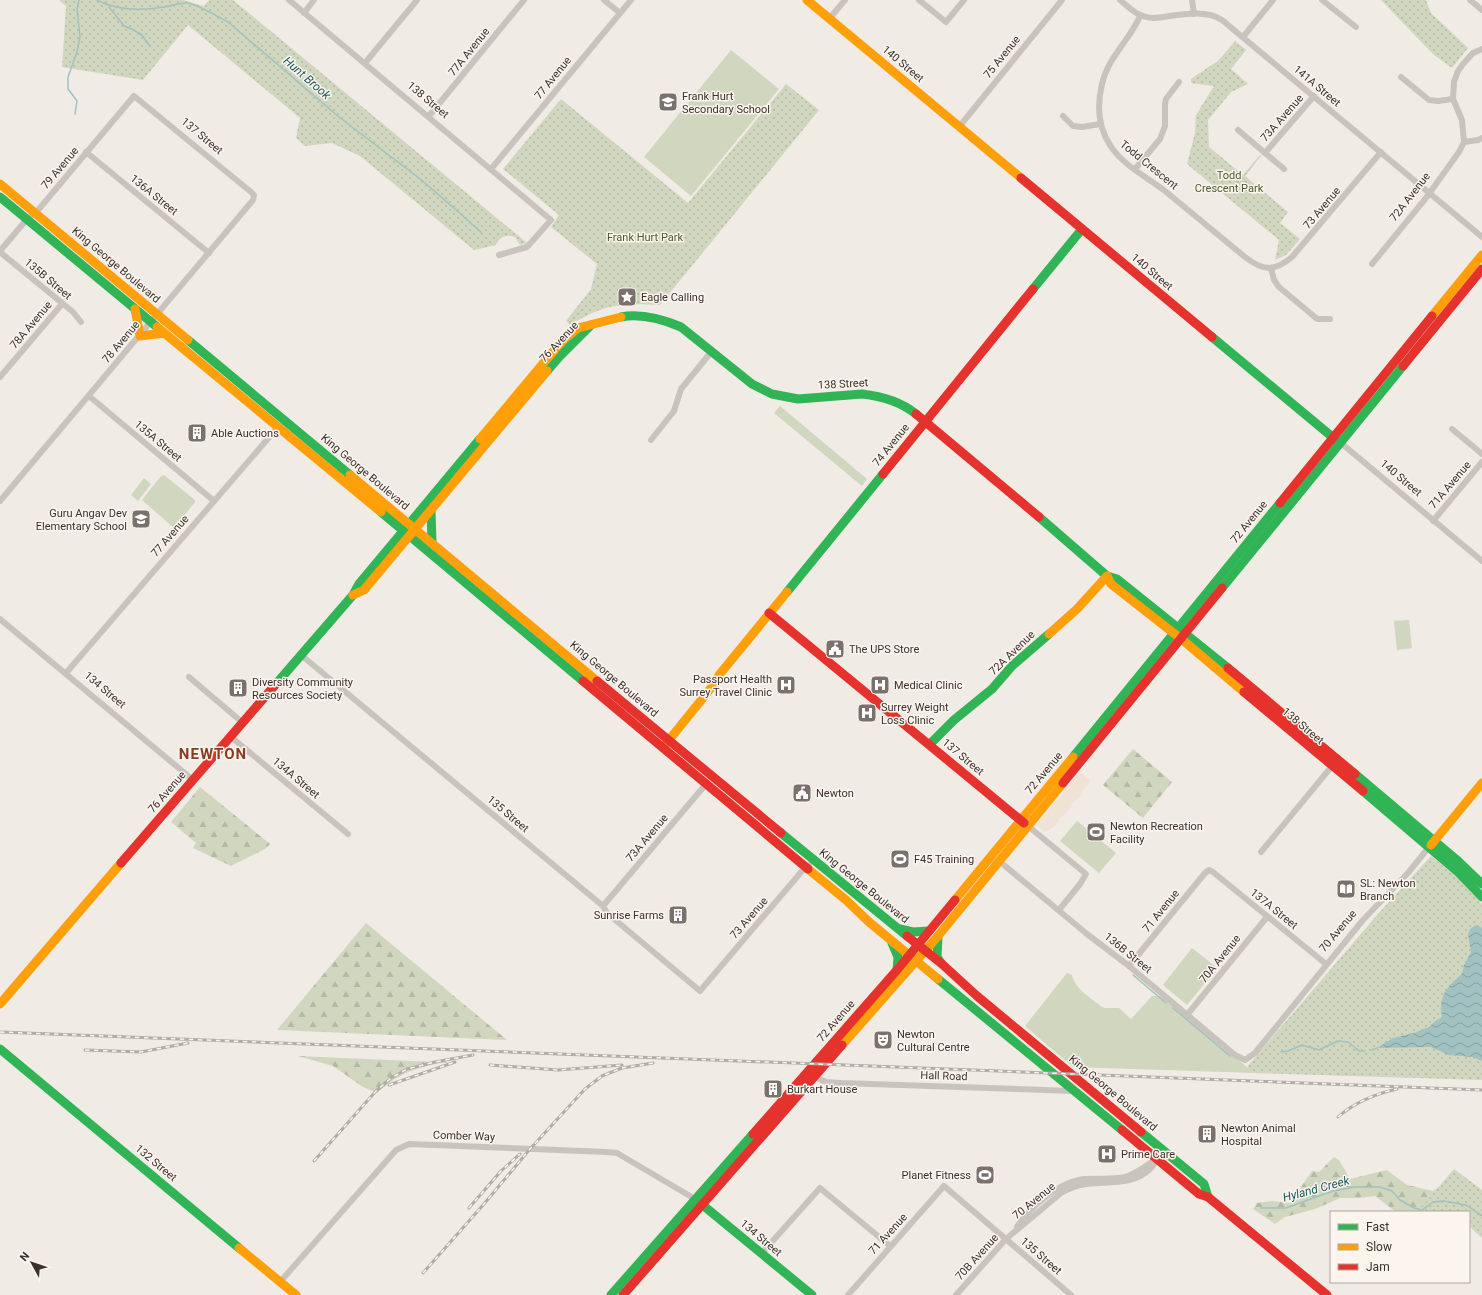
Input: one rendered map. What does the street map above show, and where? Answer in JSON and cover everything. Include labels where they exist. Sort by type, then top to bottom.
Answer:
[{"type":"main road","name":"140 Street","points":[[807,0],[1340,443]]},
{"type":"main road","name":"King George Boulevard","points":[[0,184],[296,430],[409,530],[660,746],[807,867],[890,939],[1199,1194],[1208,1197],[1327,1295]]},
{"type":"main road","name":"King George Boulevard","points":[[0,197],[278,427],[409,530],[432,543],[814,861],[942,964],[977,996],[1204,1184],[1208,1197]]},
{"type":"main road","name":"74 Avenue","points":[[660,746],[712,679],[719,674],[1082,229]]},
{"type":"main road","name":"72 Avenue","points":[[1180,633],[1333,437],[1482,254]]},
{"type":"main road","name":"72 Avenue","points":[[611,1295],[815,1077],[921,948],[929,931],[1024,823],[1180,633],[1340,443],[1482,269]]},
{"type":"main road","points":[[135,309],[140,336],[164,333]]},
{"type":"main road","name":"138 Street","points":[[591,325],[615,317],[649,316],[664,320],[681,328],[752,384],[772,394],[798,399],[862,394],[883,397],[904,406],[1049,525],[1107,576],[1111,584],[1180,633],[1308,734],[1432,844],[1482,897]]},
{"type":"main road","name":"76 Avenue","points":[[0,1004],[353,595],[359,584],[409,530],[562,341],[575,330],[591,325]]},
{"type":"main road","name":"76 Avenue","points":[[409,530],[431,511],[559,357],[568,347],[583,336],[591,325]]},
{"type":"main road","points":[[528,395],[532,384],[561,348],[562,341]]},
{"type":"main road","points":[[431,511],[432,543]]},
{"type":"main road","name":"72A Avenue","points":[[930,744],[954,720],[992,689],[1012,666],[1077,609],[1107,576]]},
{"type":"main road","name":"137 Street","points":[[769,613],[930,744],[1024,823]]},
{"type":"main road","name":"138 Street","points":[[1180,633],[1332,766],[1432,844],[1464,866],[1482,884]]},
{"type":"main road","points":[[706,784],[708,782],[712,783],[747,812],[762,817]]},
{"type":"main road","name":"70 Avenue","points":[[1432,844],[1482,783]]},
{"type":"main road","name":"72 Avenue","points":[[921,948],[938,936],[999,861],[1024,823]]},
{"type":"main road","points":[[896,928],[913,932],[929,931]]},
{"type":"main road","points":[[938,936],[937,957],[942,964]]},
{"type":"main road","points":[[890,939],[895,947],[898,957],[898,970]]},
{"type":"main road","name":"72 Avenue","points":[[622,1295],[699,1202],[898,970],[913,958]]},
{"type":"main road","name":"132 Street","points":[[0,1049],[293,1294]]},
{"type":"main road","points":[[1075,1091],[1092,1092]]},
{"type":"main road","name":"134 Street","points":[[699,1202],[812,1295]]},
{"type":"street","name":"138 Street","points":[[289,0],[551,220],[527,247],[499,255]]},
{"type":"street","points":[[304,13],[314,0]]},
{"type":"street","points":[[365,63],[417,0]]},
{"type":"street","name":"77A Avenue","points":[[429,116],[524,0]]},
{"type":"street","points":[[604,0],[620,13]]},
{"type":"street","name":"77 Avenue","points":[[491,169],[630,0]]},
{"type":"street","points":[[829,19],[845,0]]},
{"type":"street","points":[[919,0],[946,22],[964,0]]},
{"type":"street","name":"75 Avenue","points":[[959,127],[1062,0]]},
{"type":"street","points":[[1120,0],[1140,16]]},
{"type":"street","points":[[1192,0],[1194,14]]},
{"type":"street","points":[[1243,37],[1273,0]]},
{"type":"street","points":[[1322,0],[1356,27]]},
{"type":"street","points":[[1470,0],[1482,10]]},
{"type":"street","name":"141A Street","points":[[1140,16],[1154,18],[1194,14],[1216,16],[1482,237]]},
{"type":"street","name":"Todd Crescent","points":[[1140,16],[1131,32],[1110,62],[1104,77],[1100,100],[1100,124],[1110,146],[1134,169],[1166,192],[1251,262],[1262,268],[1271,268]]},
{"type":"street","points":[[1482,49],[1470,56],[1458,72],[1454,82],[1454,99],[1462,120],[1464,142],[1482,138]]},
{"type":"street","points":[[1401,77],[1429,100],[1438,101],[1454,99]]},
{"type":"street","points":[[1134,169],[1160,139],[1165,126],[1166,100],[1179,82]]},
{"type":"street","name":"79 Avenue","points":[[0,252],[134,96]]},
{"type":"street","name":"137 Street","points":[[134,96],[254,195]]},
{"type":"street","name":"73A Avenue","points":[[1265,153],[1314,96]]},
{"type":"street","points":[[1063,116],[1073,126],[1082,127],[1100,124]]},
{"type":"street","points":[[1238,130],[1284,169]]},
{"type":"street","name":"72A Avenue","points":[[1372,264],[1429,193],[1459,152],[1464,142]]},
{"type":"street","name":"136A Street","points":[[86,152],[209,253]]},
{"type":"street","name":"73 Avenue","points":[[1271,268],[1284,264],[1297,252],[1381,152]]},
{"type":"street","name":"78 Avenue","points":[[0,500],[140,336],[253,200],[254,195]]},
{"type":"street","name":"135B Street","points":[[0,252],[73,312],[81,322]]},
{"type":"street","points":[[1271,268],[1274,280],[1281,289],[1316,318],[1330,319]]},
{"type":"street","name":"78A Avenue","points":[[0,377],[62,304]]},
{"type":"street","points":[[651,440],[674,411],[680,389],[712,351]]},
{"type":"street","name":"135A Street","points":[[89,396],[214,501]]},
{"type":"street","points":[[278,427],[296,430]]},
{"type":"street","name":"77 Avenue","points":[[66,673],[278,427]]},
{"type":"street","points":[[1452,429],[1482,454]]},
{"type":"street","name":"140 Street","points":[[1340,443],[1482,561]]},
{"type":"street","name":"71A Avenue","points":[[1433,520],[1482,462]]},
{"type":"street","name":"134 Street","points":[[0,619],[193,780]]},
{"type":"street","name":"135 Street","points":[[301,655],[603,906],[607,913],[700,991]]},
{"type":"street","points":[[189,677],[243,723]]},
{"type":"street","name":"134A Street","points":[[231,737],[348,834]]},
{"type":"street","points":[[1261,852],[1332,766]]},
{"type":"street","name":"73A Avenue","points":[[603,906],[706,784]]},
{"type":"street","name":"137 Street","points":[[1024,823],[1086,874],[1080,884],[1059,910]]},
{"type":"street","name":"70 Avenue","points":[[1245,1060],[1255,1053],[1363,920],[1408,873],[1432,844]]},
{"type":"street","name":"73 Avenue","points":[[700,991],[807,867],[814,861]]},
{"type":"street","name":"136B Street","points":[[999,861],[1129,966],[1235,1055],[1245,1060]]},
{"type":"street","name":"137A Street","points":[[1209,870],[1326,964]]},
{"type":"street","name":"71 Avenue","points":[[1129,966],[1209,870]]},
{"type":"street","name":"70A Avenue","points":[[1187,1014],[1267,917]]},
{"type":"street","name":"Hall Road","points":[[815,1077],[826,1082],[842,1083],[1075,1091]]},
{"type":"street","name":"Comber Way","points":[[280,1282],[396,1150],[409,1144],[617,1153],[699,1202]]},
{"type":"street","name":"70 Avenue","points":[[1014,1232],[1021,1221],[1047,1196],[1066,1184],[1084,1179],[1119,1178],[1133,1174],[1158,1159],[1164,1151]]},
{"type":"street","name":"135 Street","points":[[944,1186],[1071,1295]]},
{"type":"street","name":"71 Avenue","points":[[848,1295],[944,1186]]},
{"type":"street","points":[[762,1253],[820,1188],[890,1246]]},
{"type":"street","name":"70B Avenue","points":[[956,1295],[1014,1232]]},
{"type":"green space","points":[[59,0],[183,0],[204,6],[209,0],[233,0],[527,243],[520,245],[515,237],[506,236],[501,238],[496,245],[474,250],[360,156],[332,143],[305,146],[296,138],[300,118],[188,25],[143,80],[62,67],[66,6]]},
{"type":"green space","points":[[1381,0],[1426,0],[1431,13],[1468,48],[1452,68],[1433,54]]},
{"type":"green space","name":"Todd Crescent Park","points":[[1235,41],[1246,50],[1231,69],[1248,84],[1231,92],[1208,120],[1209,147],[1243,175],[1260,155],[1261,156],[1245,176],[1288,212],[1280,223],[1300,239],[1286,255],[1275,260],[1279,240],[1187,164],[1195,133],[1196,115],[1214,86],[1191,83],[1191,79],[1219,60]]},
{"type":"green space","points":[[731,50],[779,89],[691,196],[644,157]]},
{"type":"green space","name":"Frank Hurt Park","points":[[786,84],[819,110],[660,305],[634,304],[613,306],[593,313],[570,325],[566,321],[591,289],[597,264],[551,227],[559,215],[503,169],[561,99],[688,203]]},
{"type":"green space","points":[[780,406],[867,479],[862,486],[774,413]]},
{"type":"green space","points":[[164,475],[195,500],[174,528],[142,500],[161,476]]},
{"type":"green space","points":[[144,478],[151,484],[138,501],[131,495]]},
{"type":"green space","points":[[1409,620],[1412,648],[1397,650],[1394,621]]},
{"type":"green space","points":[[1133,749],[1172,782],[1143,818],[1103,785]]},
{"type":"green space","points":[[200,787],[270,844],[265,849],[231,866],[193,848],[196,843],[171,822]]},
{"type":"green space","points":[[1077,821],[1116,853],[1099,873],[1060,841]]},
{"type":"green space","points":[[1431,856],[1459,879],[1482,904],[1482,1080],[1254,1073],[1247,1067],[1377,915]]},
{"type":"green space","points":[[366,923],[507,1040],[277,1030]]},
{"type":"green space","points":[[1192,948],[1217,968],[1187,1005],[1163,985]]},
{"type":"green space","points":[[1067,973],[1072,975],[1076,985],[1088,997],[1102,1007],[1119,1008],[1131,1019],[1152,996],[1161,996],[1254,1073],[1073,1067],[1025,1026]]},
{"type":"green space","points":[[298,1056],[450,1062],[410,1071],[394,1080],[377,1093],[363,1087],[333,1066]]},
{"type":"green space","points":[[1334,1157],[1339,1160],[1350,1179],[1387,1170],[1407,1185],[1433,1191],[1456,1174],[1469,1211],[1395,1211],[1375,1196],[1340,1198],[1315,1209],[1285,1217],[1275,1224],[1253,1209],[1257,1203],[1271,1201],[1290,1203],[1312,1171],[1319,1172]]},
{"type":"green space","points":[[1454,1169],[1482,1190],[1482,1238],[1470,1227],[1470,1211],[1418,1211]]},
{"type":"shaded area","points":[[1080,773],[1090,780],[1089,784],[1072,804],[1071,808],[1050,830],[1044,831],[1038,827],[1038,821],[1050,811],[1052,805],[1061,797],[1063,792]]},
{"type":"water","points":[[1476,925],[1482,928],[1482,1061],[1473,1057],[1449,1055],[1431,1047],[1377,1048],[1393,1038],[1414,1033],[1429,1027],[1442,1017],[1441,1004],[1445,992],[1462,974],[1464,965],[1471,952],[1468,935],[1470,929]]},
{"type":"waterway","points":[[75,114],[77,101],[68,89],[68,77],[77,52],[80,37],[77,9],[79,0]]},
{"type":"waterway","name":"Hunt Brook","points":[[97,0],[105,4],[130,9],[155,8],[188,3],[228,22],[339,117],[424,182],[481,232]]},
{"type":"waterway","points":[[109,7],[124,26],[142,35],[150,46]]},
{"type":"waterway","points":[[1133,975],[1166,1003]]},
{"type":"waterway","points":[[1173,1008],[1230,1056]]},
{"type":"waterway","points":[[1281,1052],[1288,1051],[1302,1045],[1319,1050],[1338,1041],[1348,1042],[1359,1051],[1365,1051]]},
{"type":"waterway","points":[[1372,1050],[1377,1048]]},
{"type":"waterway","name":"Hyland Creek","points":[[1261,1208],[1286,1208],[1333,1191],[1354,1187],[1380,1187],[1392,1191],[1400,1200],[1414,1208],[1422,1210],[1433,1202],[1443,1201],[1466,1205],[1482,1216]]},
{"type":"railway","points":[[0,1032],[1482,1090]]},
{"type":"railway","points":[[85,1050],[141,1052],[188,1043]]},
{"type":"railway","points":[[314,1161],[376,1091],[391,1078],[407,1069],[473,1055]]},
{"type":"railway","points":[[389,1085],[455,1062]]},
{"type":"railway","points":[[423,1273],[530,1149],[585,1089],[602,1076],[622,1068],[653,1063]]},
{"type":"railway","points":[[490,1065],[558,1070],[622,1065]]},
{"type":"railway","points":[[1338,1117],[1351,1107],[1366,1099],[1397,1089]]},
{"type":"railway","points":[[469,1208],[501,1171],[520,1154]]},
{"type":"traffic: fast","points":[[0,197],[157,327]]},
{"type":"traffic: fast","points":[[1033,289],[1082,229]]},
{"type":"traffic: fast","points":[[621,317],[644,316],[681,327],[752,384],[772,394],[798,399],[862,394],[883,398],[897,403],[916,414]]},
{"type":"traffic: fast","points":[[547,371],[591,325]]},
{"type":"traffic: fast","points":[[1212,337],[1336,440]]},
{"type":"traffic: fast","points":[[188,340],[350,475]]},
{"type":"traffic: fast","points":[[1222,588],[1403,366]]},
{"type":"traffic: fast","points":[[276,684],[353,595],[359,584],[480,439]]},
{"type":"traffic: fast","points":[[787,592],[883,474]]},
{"type":"traffic: fast","points":[[1073,757],[1280,503]]},
{"type":"traffic: fast","points":[[431,511],[432,543]]},
{"type":"traffic: fast","points":[[381,512],[583,681]]},
{"type":"traffic: fast","points":[[1039,517],[1107,576],[1117,579],[1228,668]]},
{"type":"traffic: fast","points":[[930,744],[954,720],[992,689],[1012,666],[1049,634]]},
{"type":"traffic: fast","points":[[1355,774],[1458,861],[1482,884]]},
{"type":"traffic: fast","points":[[1363,791],[1458,872],[1482,897]]},
{"type":"traffic: fast","points":[[781,833],[907,936]]},
{"type":"traffic: fast","points":[[900,929],[913,932],[929,931]]},
{"type":"traffic: fast","points":[[938,936],[937,957],[941,963]]},
{"type":"traffic: fast","points":[[892,943],[898,957],[897,970]]},
{"type":"traffic: fast","points":[[938,979],[1122,1130]]},
{"type":"traffic: fast","points":[[0,1049],[239,1248]]},
{"type":"traffic: fast","points":[[1141,1132],[1204,1184],[1208,1197]]},
{"type":"traffic: fast","points":[[611,1295],[753,1134]]},
{"type":"traffic: fast","points":[[699,1202],[812,1295]]},
{"type":"traffic: slow","points":[[807,0],[1021,178]]},
{"type":"traffic: slow","points":[[0,184],[188,340]]},
{"type":"traffic: slow","points":[[1432,316],[1482,255]]},
{"type":"traffic: slow","points":[[135,309],[140,336],[164,333]]},
{"type":"traffic: slow","points":[[480,439],[562,341],[578,328],[621,317]]},
{"type":"traffic: slow","points":[[157,327],[381,512]]},
{"type":"traffic: slow","points":[[353,595],[364,590],[547,371]]},
{"type":"traffic: slow","points":[[350,475],[597,681]]},
{"type":"traffic: slow","points":[[1107,576],[1111,584],[1185,642],[1244,692]]},
{"type":"traffic: slow","points":[[1049,634],[1077,609],[1107,576]]},
{"type":"traffic: slow","points":[[665,745],[715,683],[719,675],[787,592]]},
{"type":"traffic: slow","points":[[955,900],[1073,757]]},
{"type":"traffic: slow","points":[[842,1045],[938,936],[1063,783]]},
{"type":"traffic: slow","points":[[1431,845],[1482,783]]},
{"type":"traffic: slow","points":[[0,1004],[121,863]]},
{"type":"traffic: slow","points":[[808,869],[938,979]]},
{"type":"traffic: slow","points":[[239,1248],[296,1295]]},
{"type":"traffic: jam","points":[[1021,178],[1212,337]]},
{"type":"traffic: jam","points":[[1403,366],[1482,269]]},
{"type":"traffic: jam","points":[[883,474],[1033,289]]},
{"type":"traffic: jam","points":[[1280,503],[1432,316]]},
{"type":"traffic: jam","points":[[916,414],[1039,517]]},
{"type":"traffic: jam","points":[[1063,783],[1222,588]]},
{"type":"traffic: jam","points":[[769,613],[1024,823]]},
{"type":"traffic: jam","points":[[1228,668],[1355,774]]},
{"type":"traffic: jam","points":[[583,681],[808,869]]},
{"type":"traffic: jam","points":[[597,681],[781,833]]},
{"type":"traffic: jam","points":[[121,863],[276,684]]},
{"type":"traffic: jam","points":[[1244,692],[1363,791]]},
{"type":"traffic: jam","points":[[753,1134],[897,970],[955,900]]},
{"type":"traffic: jam","points":[[907,936],[1141,1132]]},
{"type":"traffic: jam","points":[[623,1295],[842,1045]]},
{"type":"traffic: jam","points":[[1122,1130],[1199,1194],[1208,1197],[1327,1295]]},
{"type":"place","name":"Frank Hurt Secondary School","points":[[668,102]]},
{"type":"place","name":"Eagle Calling","points":[[627,297]]},
{"type":"place","name":"Able Auctions","points":[[197,433]]},
{"type":"place","name":"Guru Angav Dev Elementary School","points":[[141,519]]},
{"type":"place","name":"The UPS Store","points":[[835,649]]},
{"type":"place","name":"Passport Health Surrey Travel Clinic","points":[[786,685]]},
{"type":"place","name":"Medical Clinic","points":[[880,685]]},
{"type":"place","name":"Diversity Community Resources Society","points":[[238,688]]},
{"type":"place","name":"Surrey Weight Loss Clinic","points":[[867,713]]},
{"type":"place","name":"Newton","points":[[802,793]]},
{"type":"place","name":"Newton Recreation Facility","points":[[1096,832]]},
{"type":"place","name":"F45 Training","points":[[900,859]]},
{"type":"place","name":"SL: Newton Branch","points":[[1346,889]]},
{"type":"place","name":"Sunrise Farms","points":[[678,915]]},
{"type":"place","name":"Newton Cultural Centre","points":[[883,1040]]},
{"type":"place","name":"Burkart House","points":[[773,1089]]},
{"type":"place","name":"Newton Animal Hospital","points":[[1207,1134]]},
{"type":"place","name":"Prime Care","points":[[1107,1154]]},
{"type":"place","name":"Planet Fitness","points":[[985,1175]]},
{"type":"district","name":"NEWTON","points":[[213,754]]}]
